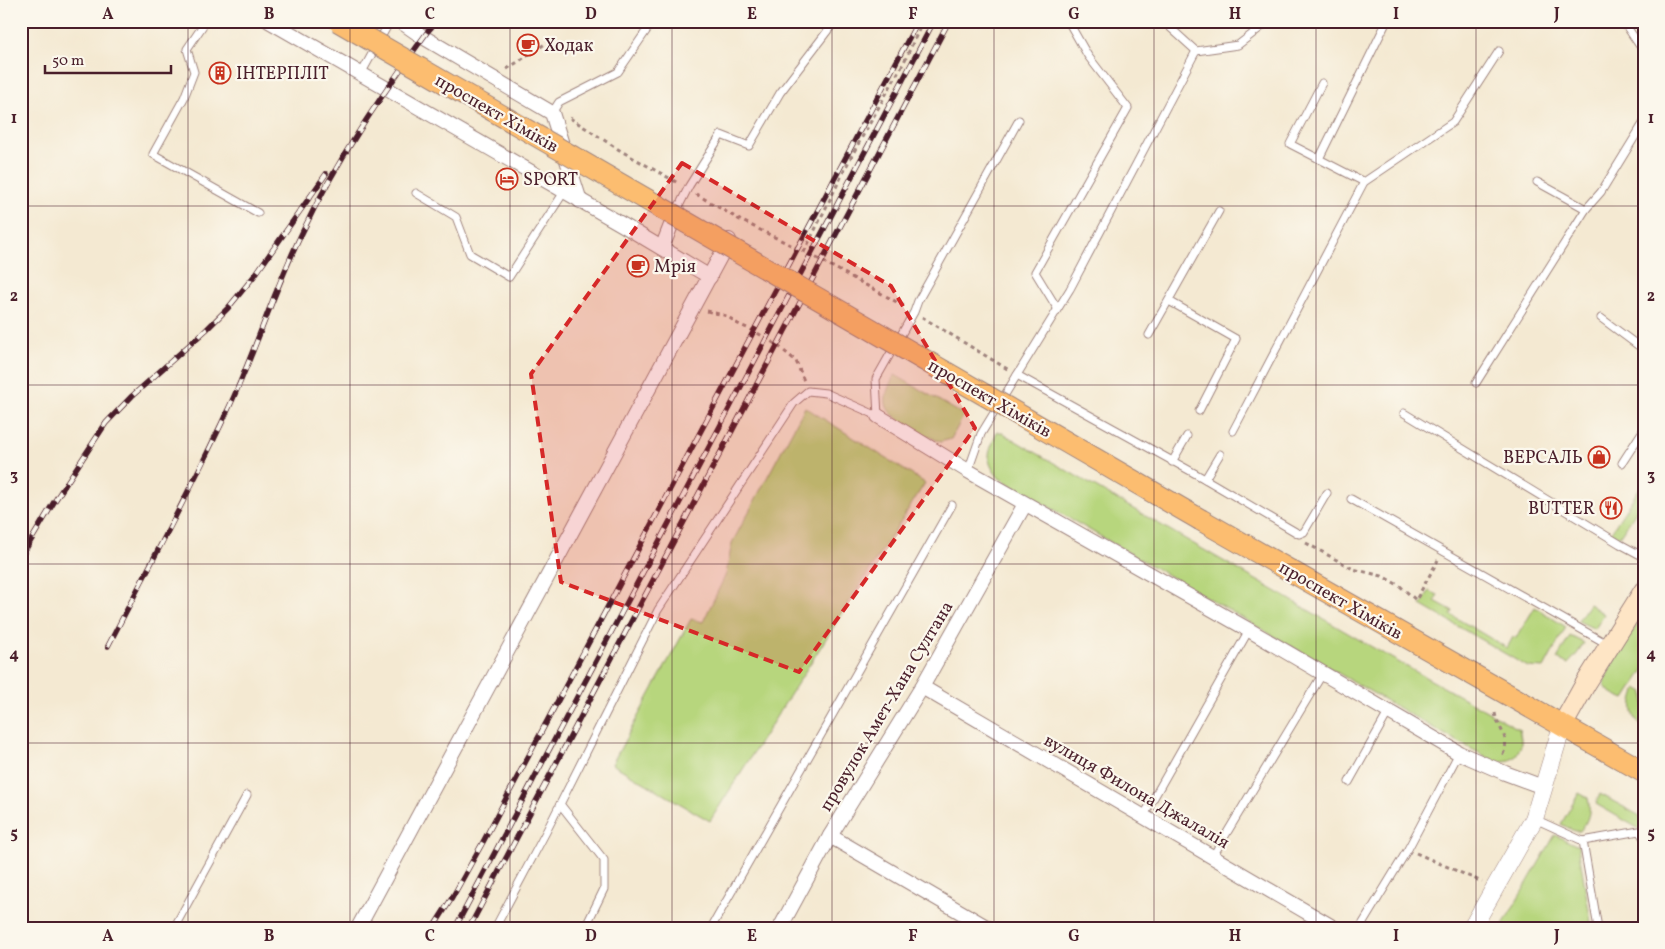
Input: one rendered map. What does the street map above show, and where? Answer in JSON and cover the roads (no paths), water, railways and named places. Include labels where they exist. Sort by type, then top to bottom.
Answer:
[{"type":"main road","name":"проспект Хіміків","points":[[338,21],[1201,520],[1644,772]]},
{"type":"main road","points":[[1562,726],[1586,682],[1644,591]]},
{"type":"street","points":[[269,21],[662,248],[710,278]]},
{"type":"street","points":[[400,21],[423,37],[554,111],[580,201]]},
{"type":"street","points":[[358,928],[730,239],[562,143]]},
{"type":"street","points":[[662,248],[677,210]]},
{"type":"street","points":[[878,416],[968,471],[1323,672],[1458,752],[1495,769],[1543,787]]},
{"type":"street","name":"провулок Амет-Хана Султана","points":[[780,928],[830,836],[922,687],[1025,504]]},
{"type":"street","name":"вулиця Филона Джалалія","points":[[922,687],[1334,928]]},
{"type":"street","points":[[1472,928],[1534,819],[1562,726]]},
{"type":"street","points":[[830,836],[988,928]]},
{"type":"lane","points":[[206,21],[187,49],[194,72],[191,81],[184,98],[153,154],[258,213]]},
{"type":"lane","points":[[361,74],[390,21]]},
{"type":"lane","points":[[554,111],[559,102],[618,72],[653,21]]},
{"type":"lane","points":[[677,210],[721,136],[749,146],[780,93],[835,21]]},
{"type":"lane","points":[[1057,308],[1035,272],[1128,108],[1088,56],[1068,21]]},
{"type":"lane","points":[[1163,21],[1196,51],[1238,46],[1269,21]]},
{"type":"lane","points":[[1319,159],[1387,21]]},
{"type":"lane","points":[[1623,21],[1644,52]]},
{"type":"lane","points":[[968,471],[981,434],[1070,289],[1196,51]]},
{"type":"lane","points":[[1233,431],[1364,182],[1453,122],[1499,51]]},
{"type":"lane","points":[[1322,83],[1290,144],[1364,182]]},
{"type":"lane","points":[[495,928],[658,610],[794,403],[808,391],[826,393],[878,416],[876,379],[1020,120]]},
{"type":"lane","points":[[1476,383],[1586,209],[1601,192],[1644,122]]},
{"type":"lane","points":[[1538,182],[1586,209]]},
{"type":"lane","points":[[416,193],[456,217],[470,254],[509,276],[564,192]]},
{"type":"lane","points":[[1149,335],[1219,211]]},
{"type":"lane","points":[[1169,301],[1236,340],[1199,412]]},
{"type":"lane","points":[[1601,318],[1644,350]]},
{"type":"lane","points":[[1018,375],[1299,534],[1304,532],[1327,493]]},
{"type":"lane","points":[[1404,413],[1644,557]]},
{"type":"lane","points":[[1622,463],[1644,429]]},
{"type":"lane","points":[[1172,462],[1187,436]]},
{"type":"lane","points":[[1206,480],[1220,454]]},
{"type":"lane","points":[[1350,499],[1609,645]]},
{"type":"lane","points":[[710,928],[952,505]]},
{"type":"lane","points":[[1143,817],[1249,630]]},
{"type":"lane","points":[[1213,856],[1323,672]]},
{"type":"lane","points":[[1349,782],[1389,711]]},
{"type":"lane","points":[[1360,928],[1408,849],[1458,752]]},
{"type":"lane","points":[[174,928],[247,795]]},
{"type":"lane","points":[[560,804],[604,860],[604,889],[585,928]]},
{"type":"lane","points":[[1534,819],[1583,841],[1639,831],[1644,838]]},
{"type":"lane","points":[[1583,841],[1598,928]]},
{"type":"railway","points":[[108,646],[183,502],[226,414],[282,278],[315,206],[376,104],[437,21]]},
{"type":"railway","points":[[433,928],[483,842],[918,21]]},
{"type":"railway","points":[[455,928],[934,21]]},
{"type":"railway","points":[[469,928],[949,21]]},
{"type":"railway","points":[[21,557],[54,502],[106,423],[132,396],[228,308],[255,275],[326,174]]},
{"type":"place","name":"Ходак","points":[[528,45]]},
{"type":"place","name":"ІНТЕРПЛІТ","points":[[220,73]]},
{"type":"place","name":"SPORT","points":[[507,179]]},
{"type":"place","name":"Мрія","points":[[638,266]]},
{"type":"place","name":"ВЕРСАЛЬ","points":[[1599,457]]},
{"type":"place","name":"BUTTER","points":[[1611,508]]}]
